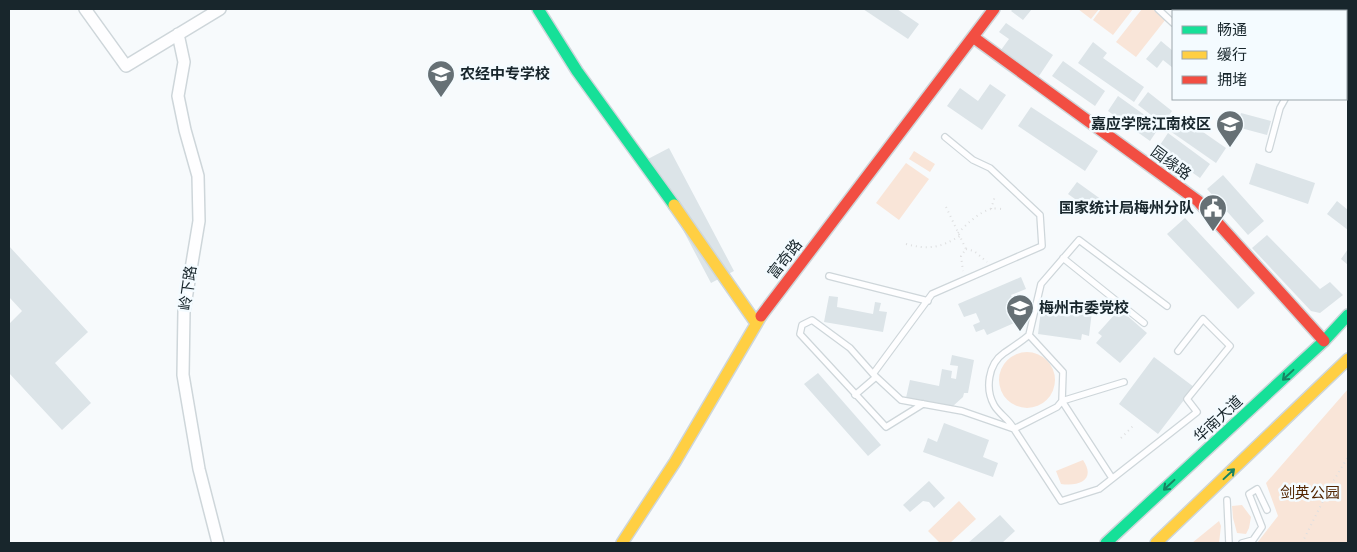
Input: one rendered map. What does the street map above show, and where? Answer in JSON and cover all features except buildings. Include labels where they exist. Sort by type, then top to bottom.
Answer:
[{"type":"street","points":[[85,9],[126,66],[220,9]]},
{"type":"street","points":[[538,9],[577,71],[688,224],[756,323]]},
{"type":"street","name":"富奇路","points":[[622,543],[656,495],[756,323],[994,9]]},
{"type":"street","name":"岭下路","points":[[178,34],[184,62],[178,96],[198,176],[199,221],[184,312],[183,375],[199,469],[218,543]]},
{"type":"street","name":"园缘路","points":[[974,37],[1198,201],[1324,342]]},
{"type":"street","name":"华南大道","points":[[1106,543],[1324,342],[1348,315]]},
{"type":"street","points":[[1156,543],[1348,359]]},
{"type":"lane","points":[[1158,9],[1172,22]]},
{"type":"lane","points":[[1268,149],[1280,108],[1284,100]]},
{"type":"lane","points":[[855,395],[875,376],[932,294],[1042,246],[1040,214],[990,168],[974,160],[945,137]]},
{"type":"lane","points":[[1167,306],[1079,240],[1041,284],[1029,335],[1020,344],[1002,354],[993,366],[988,387],[994,406],[1010,421],[1061,501],[1099,489],[1197,412],[1187,398],[1230,346],[1204,319],[1178,351]]},
{"type":"lane","points":[[1063,258],[1144,323]]},
{"type":"lane","points":[[829,276],[928,301]]},
{"type":"lane","points":[[924,404],[886,427],[800,334],[802,325],[812,320],[850,348],[875,376],[902,400],[924,404],[962,411],[1014,429],[1057,408],[1062,401],[1063,372],[1029,335]]},
{"type":"lane","points":[[1062,401],[1124,382]]},
{"type":"lane","points":[[1062,401],[1112,478]]},
{"type":"lane","points":[[1242,543],[1253,540],[1262,527],[1248,494],[1257,489],[1267,510]]},
{"type":"lane","points":[[1227,500],[1229,543]]},
{"type":"path","points":[[991,209],[994,196]]},
{"type":"path","points":[[946,208],[966,250]]},
{"type":"path","points":[[958,233],[969,222],[991,209],[1003,209]]},
{"type":"path","points":[[906,244],[923,248],[936,248],[960,236]]},
{"type":"path","points":[[966,250],[974,251],[989,264]]},
{"type":"path","points":[[964,273],[961,256],[966,250]]},
{"type":"path","points":[[1121,438],[1133,426]]},
{"type":"path","points":[[1302,543],[1331,485],[1348,458]]},
{"type":"green space","points":[[1078,9],[1099,9],[1091,19]]},
{"type":"green space","points":[[1101,9],[1133,9],[1113,35],[1093,20]]},
{"type":"green space","points":[[1142,9],[1153,9],[1166,19],[1136,57],[1116,42]]},
{"type":"green space","points":[[914,151],[935,164],[930,172],[909,159]]},
{"type":"green space","points":[[906,163],[929,179],[899,220],[876,203]]},
{"type":"green space","points":[[1022,352],[1032,352],[1047,360],[1053,369],[1055,380],[1053,391],[1047,400],[1032,408],[1022,408],[1011,403],[1004,396],[999,385],[999,375],[1004,364],[1011,357]]},
{"type":"green space","name":"剑英公园","points":[[1348,389],[1348,543],[1257,543],[1278,516],[1266,483]]},
{"type":"green space","points":[[1083,460],[1087,467],[1087,477],[1080,483],[1061,484],[1056,471]]},
{"type":"green space","points":[[959,501],[976,519],[950,543],[940,543],[928,531]]},
{"type":"green space","points":[[1242,505],[1251,517],[1246,534],[1237,533],[1233,518],[1232,506]]},
{"type":"green space","points":[[1219,521],[1221,526],[1219,543],[1192,543]]},
{"type":"traffic: fast","points":[[538,9],[577,71],[674,205]]},
{"type":"traffic: fast","points":[[1106,543],[1324,341],[1348,315]]},
{"type":"traffic: slow","points":[[674,205],[756,323]]},
{"type":"traffic: slow","points":[[622,543],[675,462],[761,316]]},
{"type":"traffic: slow","points":[[1156,543],[1348,359]]},
{"type":"traffic: jam","points":[[761,316],[994,9]]},
{"type":"traffic: jam","points":[[973,37],[1198,201],[1324,341]]},
{"type":"place","name":"农经中专学校","points":[[441,98]]},
{"type":"place","name":"嘉应学院江南校区","points":[[1230,148]]},
{"type":"place","name":"国家统计局梅州分队","points":[[1213,232]]},
{"type":"place","name":"梅州市委党校","points":[[1020,332]]}]
